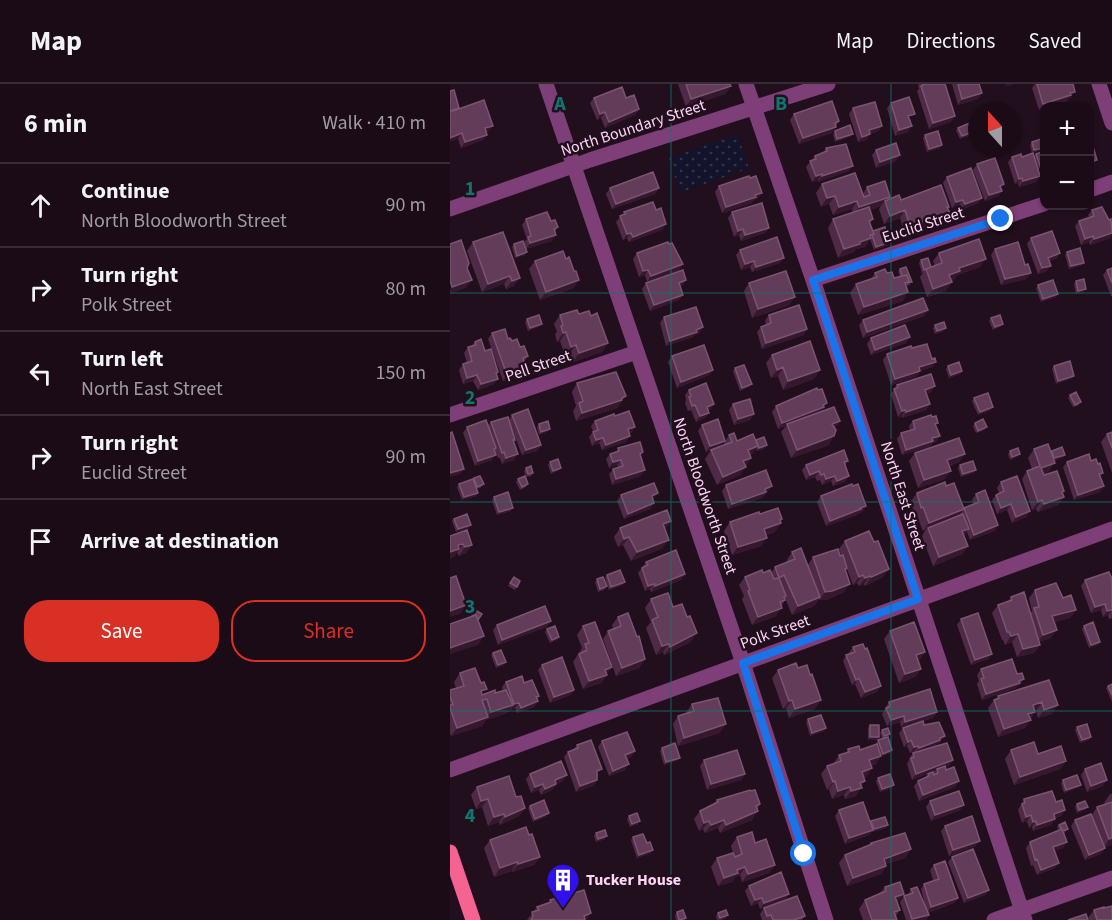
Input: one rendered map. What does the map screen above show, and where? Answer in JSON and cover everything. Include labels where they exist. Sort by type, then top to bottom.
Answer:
[{"type":"main road","points":[[450,852],[472,920]]},
{"type":"street","name":"North Bloodworth Street","points":[[546,84],[743,663],[825,920]]},
{"type":"street","name":"North East Street","points":[[746,84],[1023,915]]},
{"type":"street","name":"North Boundary Street","points":[[450,209],[575,165],[828,84]]},
{"type":"street","points":[[1100,84],[1112,123]]},
{"type":"street","points":[[1094,188],[1112,182]]},
{"type":"street","name":"Euclid Street","points":[[813,280],[1040,205]]},
{"type":"street","name":"Pell Street","points":[[450,415],[637,352]]},
{"type":"street","name":"Polk Street","points":[[450,770],[1112,529]]},
{"type":"street","points":[[994,920],[1023,915],[1112,878]]},
{"type":"shaded area","points":[[737,134],[749,168],[680,193],[669,158]]},
{"type":"building","points":[[686,84],[730,84],[731,86],[691,99]]},
{"type":"building","points":[[923,84],[945,84],[955,116],[933,123],[921,86]]},
{"type":"building","points":[[958,84],[979,84],[982,93],[962,99]]},
{"type":"building","points":[[1037,84],[1073,84],[1075,92],[1070,93],[1071,95],[1042,102]]},
{"type":"building","points":[[622,87],[626,98],[634,95],[639,109],[609,122],[605,112],[600,114],[594,98]]},
{"type":"building","points":[[454,90],[459,108],[450,111],[450,91]]},
{"type":"building","points":[[909,97],[915,114],[908,116],[912,126],[899,130],[891,103]]},
{"type":"building","points":[[484,100],[493,126],[485,128],[487,135],[465,142],[462,133],[450,138],[450,112]]},
{"type":"building","points":[[832,101],[839,121],[835,123],[836,127],[803,138],[794,114]]},
{"type":"building","points":[[875,102],[882,126],[869,130],[870,134],[862,137],[853,108]]},
{"type":"building","points":[[968,124],[968,134],[962,136],[958,128]]},
{"type":"building","points":[[850,125],[853,134],[837,139],[835,131]]},
{"type":"building","points":[[938,131],[942,145],[929,149],[925,135]]},
{"type":"building","points":[[1040,139],[1040,149],[1034,150],[1032,142]]},
{"type":"building","points":[[896,143],[900,155],[880,162],[876,150]]},
{"type":"building","points":[[846,144],[853,166],[816,176],[810,161],[827,151],[826,148]]},
{"type":"building","points":[[1040,152],[1040,166],[1036,154]]},
{"type":"building","points":[[1033,153],[1040,176],[1023,181],[1022,178],[1019,179],[1012,157],[1022,157]]},
{"type":"building","points":[[995,158],[1004,184],[1000,186],[1002,191],[989,195],[977,164]]},
{"type":"building","points":[[971,168],[982,198],[965,204],[963,200],[956,202],[947,177]]},
{"type":"building","points":[[653,172],[659,188],[616,204],[610,188]]},
{"type":"building","points":[[855,173],[864,197],[870,195],[867,187],[885,181],[890,197],[859,207],[857,201],[839,207],[835,196],[827,198],[822,184]]},
{"type":"building","points":[[749,176],[750,178],[756,176],[762,193],[726,207],[719,186]]},
{"type":"building","points":[[941,185],[950,213],[910,226],[905,210],[890,216],[885,201],[899,195],[901,200]]},
{"type":"building","points":[[653,202],[656,210],[661,208],[666,224],[633,237],[631,233],[627,234],[620,216],[625,214],[624,212]]},
{"type":"building","points":[[762,203],[769,228],[745,235],[743,229],[738,231],[732,212]]},
{"type":"building","points":[[869,207],[873,219],[869,221],[874,234],[860,244],[844,249],[833,219]]},
{"type":"building","points":[[1102,207],[1109,220],[1111,219],[1112,233],[1094,239],[1093,236],[1085,239],[1079,221],[1094,216],[1092,210]]},
{"type":"building","points":[[547,212],[551,221],[555,220],[558,227],[554,229],[556,235],[530,243],[528,237],[531,236],[526,219]]},
{"type":"building","points":[[885,227],[890,242],[876,247],[873,231]]},
{"type":"building","points":[[1052,231],[1060,253],[1048,258],[1051,266],[1042,268],[1031,238]]},
{"type":"building","points":[[503,232],[520,278],[512,281],[510,276],[488,284],[473,242]]},
{"type":"building","points":[[777,237],[784,258],[756,267],[754,261],[745,264],[740,250]]},
{"type":"building","points":[[979,239],[986,259],[959,268],[960,271],[949,275],[952,282],[933,289],[926,269],[942,263],[939,253]]},
{"type":"building","points":[[461,240],[472,280],[452,287],[450,244]]},
{"type":"building","points":[[523,241],[527,252],[517,256],[514,244]]},
{"type":"building","points":[[668,242],[672,243],[683,264],[651,276],[648,270],[643,271],[637,253]]},
{"type":"building","points":[[1018,242],[1025,265],[1028,264],[1031,273],[1005,279],[995,249]]},
{"type":"building","points":[[1080,248],[1084,263],[1071,266],[1067,252]]},
{"type":"building","points":[[563,251],[566,259],[569,257],[579,280],[546,292],[535,261]]},
{"type":"building","points":[[928,258],[931,267],[924,270],[921,260]]},
{"type":"building","points":[[906,267],[912,282],[908,283],[907,275],[902,276],[900,269]]},
{"type":"building","points":[[1112,268],[1112,283],[1107,270]]},
{"type":"building","points":[[885,269],[887,273],[892,272],[894,278],[907,275],[909,281],[905,283],[908,292],[864,307],[856,284],[877,277],[875,273]]},
{"type":"building","points":[[683,270],[686,280],[679,283],[683,295],[654,305],[646,283]]},
{"type":"building","points":[[786,271],[795,297],[758,309],[749,283]]},
{"type":"building","points":[[1084,279],[1086,289],[1078,291],[1076,281]]},
{"type":"building","points":[[1053,280],[1058,294],[1043,299],[1038,285]]},
{"type":"building","points":[[923,298],[928,310],[867,332],[863,320]]},
{"type":"building","points":[[799,305],[807,329],[766,343],[761,327],[771,323],[769,315]]},
{"type":"building","points":[[696,307],[703,327],[696,330],[697,332],[670,341],[664,317]]},
{"type":"building","points":[[577,310],[579,314],[589,311],[591,316],[597,313],[608,343],[579,353],[576,345],[571,347],[566,332],[563,333],[560,315]]},
{"type":"building","points":[[539,315],[542,324],[530,328],[527,319]]},
{"type":"building","points":[[1000,315],[1003,324],[995,327],[991,318]]},
{"type":"building","points":[[944,322],[946,328],[937,331],[935,325]]},
{"type":"building","points":[[905,325],[910,337],[875,350],[871,338]]},
{"type":"building","points":[[505,329],[508,339],[512,341],[517,339],[520,347],[524,346],[528,356],[523,358],[525,369],[507,375],[492,333]]},
{"type":"building","points":[[481,339],[485,351],[491,349],[498,379],[481,384],[477,375],[467,378],[463,364],[472,361],[468,347],[476,345],[475,342]]},
{"type":"building","points":[[810,341],[820,370],[788,381],[783,367],[777,370],[772,355]]},
{"type":"building","points":[[927,344],[932,359],[935,358],[936,362],[919,367],[920,371],[895,379],[887,354],[911,346],[912,348]]},
{"type":"building","points":[[704,345],[713,370],[681,382],[672,356]]},
{"type":"building","points":[[1070,361],[1074,376],[1058,381],[1054,366]]},
{"type":"building","points":[[959,362],[962,371],[951,375],[948,366]]},
{"type":"building","points":[[744,365],[752,384],[742,388],[735,368]]},
{"type":"building","points":[[616,372],[626,396],[622,400],[582,413],[579,403],[583,401],[577,383]]},
{"type":"building","points":[[931,374],[935,386],[925,390],[930,404],[906,412],[902,411],[894,389],[898,387],[897,385]]},
{"type":"building","points":[[706,383],[714,404],[707,407],[709,413],[700,416],[695,405],[692,406],[689,390]]},
{"type":"building","points":[[817,388],[822,389],[827,403],[823,405],[824,407],[782,423],[776,406]]},
{"type":"building","points":[[1076,392],[1081,402],[1075,405],[1070,395]]},
{"type":"building","points":[[988,393],[993,407],[980,412],[974,398]]},
{"type":"building","points":[[750,399],[754,414],[738,419],[733,404]]},
{"type":"building","points":[[834,407],[840,421],[832,424],[836,430],[834,436],[797,450],[787,424]]},
{"type":"building","points":[[528,409],[541,445],[526,450],[512,415]]},
{"type":"building","points":[[629,411],[635,427],[628,429],[630,436],[606,445],[603,438],[596,440],[593,432],[598,430],[595,421]]},
{"type":"building","points":[[931,415],[936,416],[938,423],[935,424],[940,436],[932,438],[933,441],[906,450],[901,433],[915,429],[913,421]]},
{"type":"building","points":[[508,417],[518,454],[506,458],[491,422]]},
{"type":"building","points":[[718,419],[725,441],[710,446],[702,425]]},
{"type":"building","points":[[983,419],[987,427],[978,431],[975,423]]},
{"type":"building","points":[[486,420],[496,448],[494,449],[496,455],[478,461],[467,427]]},
{"type":"building","points":[[548,421],[550,429],[541,432],[539,424]]},
{"type":"building","points":[[452,432],[464,469],[450,473],[450,433]]},
{"type":"building","points":[[1112,432],[1112,448],[1107,434]]},
{"type":"building","points":[[734,433],[737,441],[753,434],[758,446],[748,450],[751,458],[743,461],[746,467],[723,477],[711,450],[732,442],[729,435]]},
{"type":"building","points":[[764,437],[767,445],[759,448],[756,440]]},
{"type":"building","points":[[959,438],[965,454],[947,460],[951,471],[924,480],[915,453]]},
{"type":"building","points":[[640,442],[643,452],[640,454],[645,470],[616,479],[613,469],[623,466],[621,460],[613,462],[610,454],[619,451],[618,448]]},
{"type":"building","points":[[1048,444],[1055,463],[1041,468],[1044,475],[1057,471],[1064,497],[1044,504],[1042,500],[1038,502],[1027,471],[1040,466],[1034,449]]},
{"type":"building","points":[[1062,447],[1065,455],[1054,458],[1052,451]]},
{"type":"building","points":[[1018,448],[1020,454],[1012,457],[1010,451]]},
{"type":"building","points":[[844,450],[848,461],[844,462],[849,476],[837,481],[835,476],[826,479],[819,471],[810,475],[806,465]]},
{"type":"building","points":[[1089,454],[1091,461],[1096,459],[1098,464],[1100,463],[1103,473],[1099,474],[1104,486],[1078,495],[1067,462]]},
{"type":"building","points":[[558,459],[561,468],[553,471],[550,462]]},
{"type":"building","points":[[973,461],[976,470],[963,474],[960,465]]},
{"type":"building","points":[[531,466],[533,473],[528,474],[526,468]]},
{"type":"building","points":[[766,470],[772,486],[765,489],[766,492],[732,504],[726,485]]},
{"type":"building","points":[[480,476],[484,484],[477,487],[474,478]]},
{"type":"building","points":[[525,476],[528,484],[522,487],[518,479]]},
{"type":"building","points":[[1017,476],[1030,511],[1016,517],[1011,504],[1001,508],[996,495],[1004,491],[1001,482]]},
{"type":"building","points":[[473,479],[478,493],[464,497],[459,484]]},
{"type":"building","points":[[945,482],[946,486],[954,483],[964,509],[929,523],[923,507],[921,508],[917,493]]},
{"type":"building","points":[[654,483],[658,493],[652,496],[654,503],[628,514],[621,495]]},
{"type":"building","points":[[852,484],[853,486],[858,484],[866,506],[830,521],[821,496]]},
{"type":"building","points":[[985,490],[998,525],[974,535],[964,508],[979,502],[976,494]]},
{"type":"building","points":[[508,492],[513,508],[499,512],[494,497]]},
{"type":"building","points":[[778,508],[781,523],[764,529],[767,538],[738,547],[730,522]]},
{"type":"building","points":[[667,510],[671,521],[663,524],[669,540],[637,552],[629,537],[624,539],[620,528]]},
{"type":"building","points":[[467,514],[471,525],[458,529],[454,519]]},
{"type":"building","points":[[963,514],[969,529],[962,531],[968,546],[939,557],[928,528]]},
{"type":"building","points":[[467,530],[472,545],[465,547],[463,544],[458,545],[459,549],[450,552],[450,536]]},
{"type":"building","points":[[869,531],[874,542],[878,541],[889,569],[865,578],[863,575],[859,577],[845,541]]},
{"type":"building","points":[[801,548],[820,597],[798,606],[784,575],[779,578],[775,567],[795,559],[792,552]]},
{"type":"building","points":[[838,549],[840,556],[843,555],[850,584],[825,592],[813,557]]},
{"type":"building","points":[[676,550],[685,574],[655,586],[654,584],[648,586],[642,568],[648,565],[646,562]]},
{"type":"building","points":[[620,570],[625,582],[611,587],[607,575]]},
{"type":"building","points":[[762,570],[763,573],[770,570],[774,579],[779,578],[786,596],[785,600],[780,602],[782,608],[758,617],[745,577]]},
{"type":"building","points":[[1109,572],[1112,579],[1112,610],[1107,611],[1105,604],[1095,607],[1085,580]]},
{"type":"building","points":[[456,576],[466,605],[450,611],[450,578]]},
{"type":"building","points":[[514,577],[520,581],[517,587],[510,583]]},
{"type":"building","points":[[603,577],[607,586],[600,589],[597,579]]},
{"type":"building","points":[[1056,583],[1063,598],[1071,595],[1076,610],[1052,616],[1057,630],[1043,635],[1034,608],[1039,607],[1035,590]]},
{"type":"building","points":[[1024,592],[1040,645],[1023,649],[1018,634],[1011,636],[1007,632],[998,605]]},
{"type":"building","points":[[668,593],[673,607],[682,604],[697,633],[670,647],[669,644],[662,646],[652,620],[658,617],[651,599]]},
{"type":"building","points":[[545,606],[551,621],[502,640],[497,625]]},
{"type":"building","points":[[475,610],[482,614],[478,620],[476,615],[472,616]]},
{"type":"building","points":[[628,613],[637,637],[639,636],[645,659],[622,668],[608,631],[621,626],[618,617]]},
{"type":"building","points":[[978,613],[992,654],[975,660],[961,619]]},
{"type":"building","points":[[476,615],[484,636],[450,648],[450,624]]},
{"type":"building","points":[[595,622],[612,667],[605,670],[607,675],[589,681],[579,654],[587,650],[585,644],[589,643],[583,626]]},
{"type":"building","points":[[914,622],[925,652],[916,655],[921,669],[905,674],[890,631]]},
{"type":"building","points":[[1093,622],[1100,642],[1091,645],[1084,626]]},
{"type":"building","points":[[555,626],[559,637],[552,640],[547,629]]},
{"type":"building","points":[[863,644],[865,649],[867,648],[881,686],[865,692],[859,678],[856,680],[846,655],[855,652],[853,647]]},
{"type":"building","points":[[501,650],[506,662],[498,665],[493,653]]},
{"type":"building","points":[[562,657],[574,690],[554,697],[542,665]]},
{"type":"building","points":[[1012,659],[1017,674],[1022,673],[1024,679],[1019,681],[1020,683],[986,694],[981,679],[984,678],[981,669]]},
{"type":"building","points":[[796,663],[798,668],[807,665],[821,700],[795,709],[792,700],[789,701],[778,670]]},
{"type":"building","points":[[475,668],[481,683],[484,682],[487,689],[481,691],[482,695],[495,690],[495,693],[506,690],[513,705],[491,712],[487,699],[482,700],[488,717],[457,728],[450,708],[450,705],[453,705],[450,690],[464,686],[460,673]]},
{"type":"building","points":[[522,676],[524,683],[532,680],[539,696],[536,697],[538,701],[521,708],[519,703],[514,704],[506,682]]},
{"type":"building","points":[[1049,680],[1058,705],[1044,710],[1042,702],[1033,705],[1035,712],[1028,714],[1031,720],[1004,729],[994,700],[999,698],[998,696]]},
{"type":"building","points":[[930,689],[937,712],[905,722],[904,716],[891,720],[886,708],[890,706],[889,702]]},
{"type":"building","points":[[718,698],[726,724],[684,738],[678,716],[694,711],[692,704]]},
{"type":"building","points":[[821,715],[826,728],[812,733],[808,719]]},
{"type":"building","points":[[923,721],[924,725],[939,722],[945,736],[919,748],[914,747],[911,740],[908,742],[903,728]]},
{"type":"building","points":[[1087,724],[1091,737],[1082,740],[1077,727]]},
{"type":"building","points":[[870,725],[879,725],[879,737],[870,737]]},
{"type":"building","points":[[888,728],[890,734],[884,736],[882,730]]},
{"type":"building","points":[[627,732],[635,751],[625,755],[629,764],[613,771],[602,741]]},
{"type":"building","points":[[888,737],[892,750],[883,754],[878,740]]},
{"type":"building","points":[[591,740],[602,769],[597,771],[597,780],[580,786],[568,752],[578,748],[577,745]]},
{"type":"building","points":[[1034,742],[1038,754],[1061,746],[1066,761],[1020,777],[1011,750]]},
{"type":"building","points":[[675,743],[680,758],[666,762],[662,748]]},
{"type":"building","points":[[947,743],[953,760],[916,774],[911,758],[914,757],[913,753]]},
{"type":"building","points":[[877,744],[881,756],[869,760],[872,768],[862,772],[865,781],[860,783],[862,788],[851,791],[850,787],[838,791],[827,766],[841,761],[839,755],[849,752],[848,749],[859,746],[860,750]]},
{"type":"building","points":[[737,750],[745,774],[711,784],[704,760]]},
{"type":"building","points":[[561,761],[567,775],[555,780],[556,784],[545,789],[543,784],[535,787],[530,774]]},
{"type":"building","points":[[1101,763],[1107,780],[1091,786],[1085,769]]},
{"type":"building","points":[[945,766],[946,770],[954,767],[959,781],[923,795],[918,781],[933,772],[934,775],[938,773],[937,769]]},
{"type":"building","points":[[890,774],[894,785],[882,789],[878,778]]},
{"type":"building","points":[[1077,775],[1081,785],[1066,790],[1063,780]]},
{"type":"building","points":[[509,776],[516,797],[521,796],[525,808],[505,817],[504,814],[494,817],[488,799],[481,801],[477,787]]},
{"type":"building","points":[[755,790],[760,804],[756,806],[758,811],[726,825],[724,820],[711,825],[709,821],[704,823],[700,811],[718,802],[717,800]]},
{"type":"building","points":[[959,791],[964,805],[935,815],[930,801]]},
{"type":"building","points":[[1052,791],[1056,802],[1062,800],[1065,810],[1054,814],[1055,819],[1037,825],[1036,821],[1033,822],[1031,815],[1026,817],[1022,804],[1025,803],[1024,799]]},
{"type":"building","points":[[544,800],[549,813],[535,819],[530,806]]},
{"type":"building","points":[[1085,801],[1088,807],[1079,810],[1077,804]]},
{"type":"building","points":[[863,802],[873,830],[849,838],[839,810]]},
{"type":"building","points":[[1112,802],[1112,838],[1109,839],[1097,807]]},
{"type":"building","points":[[637,813],[640,821],[632,824],[629,816]]},
{"type":"building","points":[[1091,814],[1105,848],[1089,855],[1075,820]]},
{"type":"building","points":[[972,816],[980,841],[953,850],[945,826]]},
{"type":"building","points":[[885,817],[888,825],[874,829],[871,821]]},
{"type":"building","points":[[1065,822],[1068,829],[1063,831],[1059,825]]},
{"type":"building","points":[[526,827],[529,835],[532,834],[540,857],[500,868],[490,840]]},
{"type":"building","points":[[1062,829],[1067,842],[1053,847],[1059,863],[1041,870],[1037,859],[1035,860],[1030,842]]},
{"type":"building","points":[[605,830],[607,836],[598,839],[596,833]]},
{"type":"building","points":[[752,832],[755,843],[766,839],[775,865],[748,874],[745,867],[737,870],[738,873],[724,878],[717,858],[733,853],[735,857],[742,854],[737,837]]},
{"type":"building","points":[[905,833],[911,849],[884,859],[886,866],[853,878],[845,855],[871,843]]},
{"type":"building","points":[[643,834],[653,850],[639,855],[633,837]]},
{"type":"building","points":[[973,849],[989,890],[968,898],[952,857]]},
{"type":"building","points":[[945,861],[958,898],[931,907],[924,884],[939,879],[934,865]]},
{"type":"building","points":[[781,872],[789,894],[764,903],[762,898],[755,900],[749,886]]},
{"type":"building","points":[[900,882],[904,894],[895,897],[900,910],[894,912],[897,920],[872,920],[865,900],[886,891],[885,887]]},
{"type":"building","points":[[917,887],[929,915],[912,919],[904,896],[913,893],[911,889]]},
{"type":"building","name":"Tucker House","points":[[584,890],[591,913],[584,916],[585,920],[531,920],[532,912],[539,910],[537,907],[551,902],[550,900]]},
{"type":"building","points":[[797,896],[805,916],[794,920],[773,920],[771,915],[767,916],[764,908]]},
{"type":"building","points":[[1112,906],[1112,920],[1097,920],[1094,910]]},
{"type":"building","points":[[683,910],[686,918],[679,920],[677,912]]},
{"type":"building","points":[[726,910],[728,915],[720,918],[718,913]]},
{"type":"building","points":[[1086,914],[1088,920],[1068,920]]},
{"type":"place","name":"Tucker House","points":[[563,909]]},
{"type":"route","points":[[804,854],[743,663],[918,599],[813,280],[1001,219]]}]
